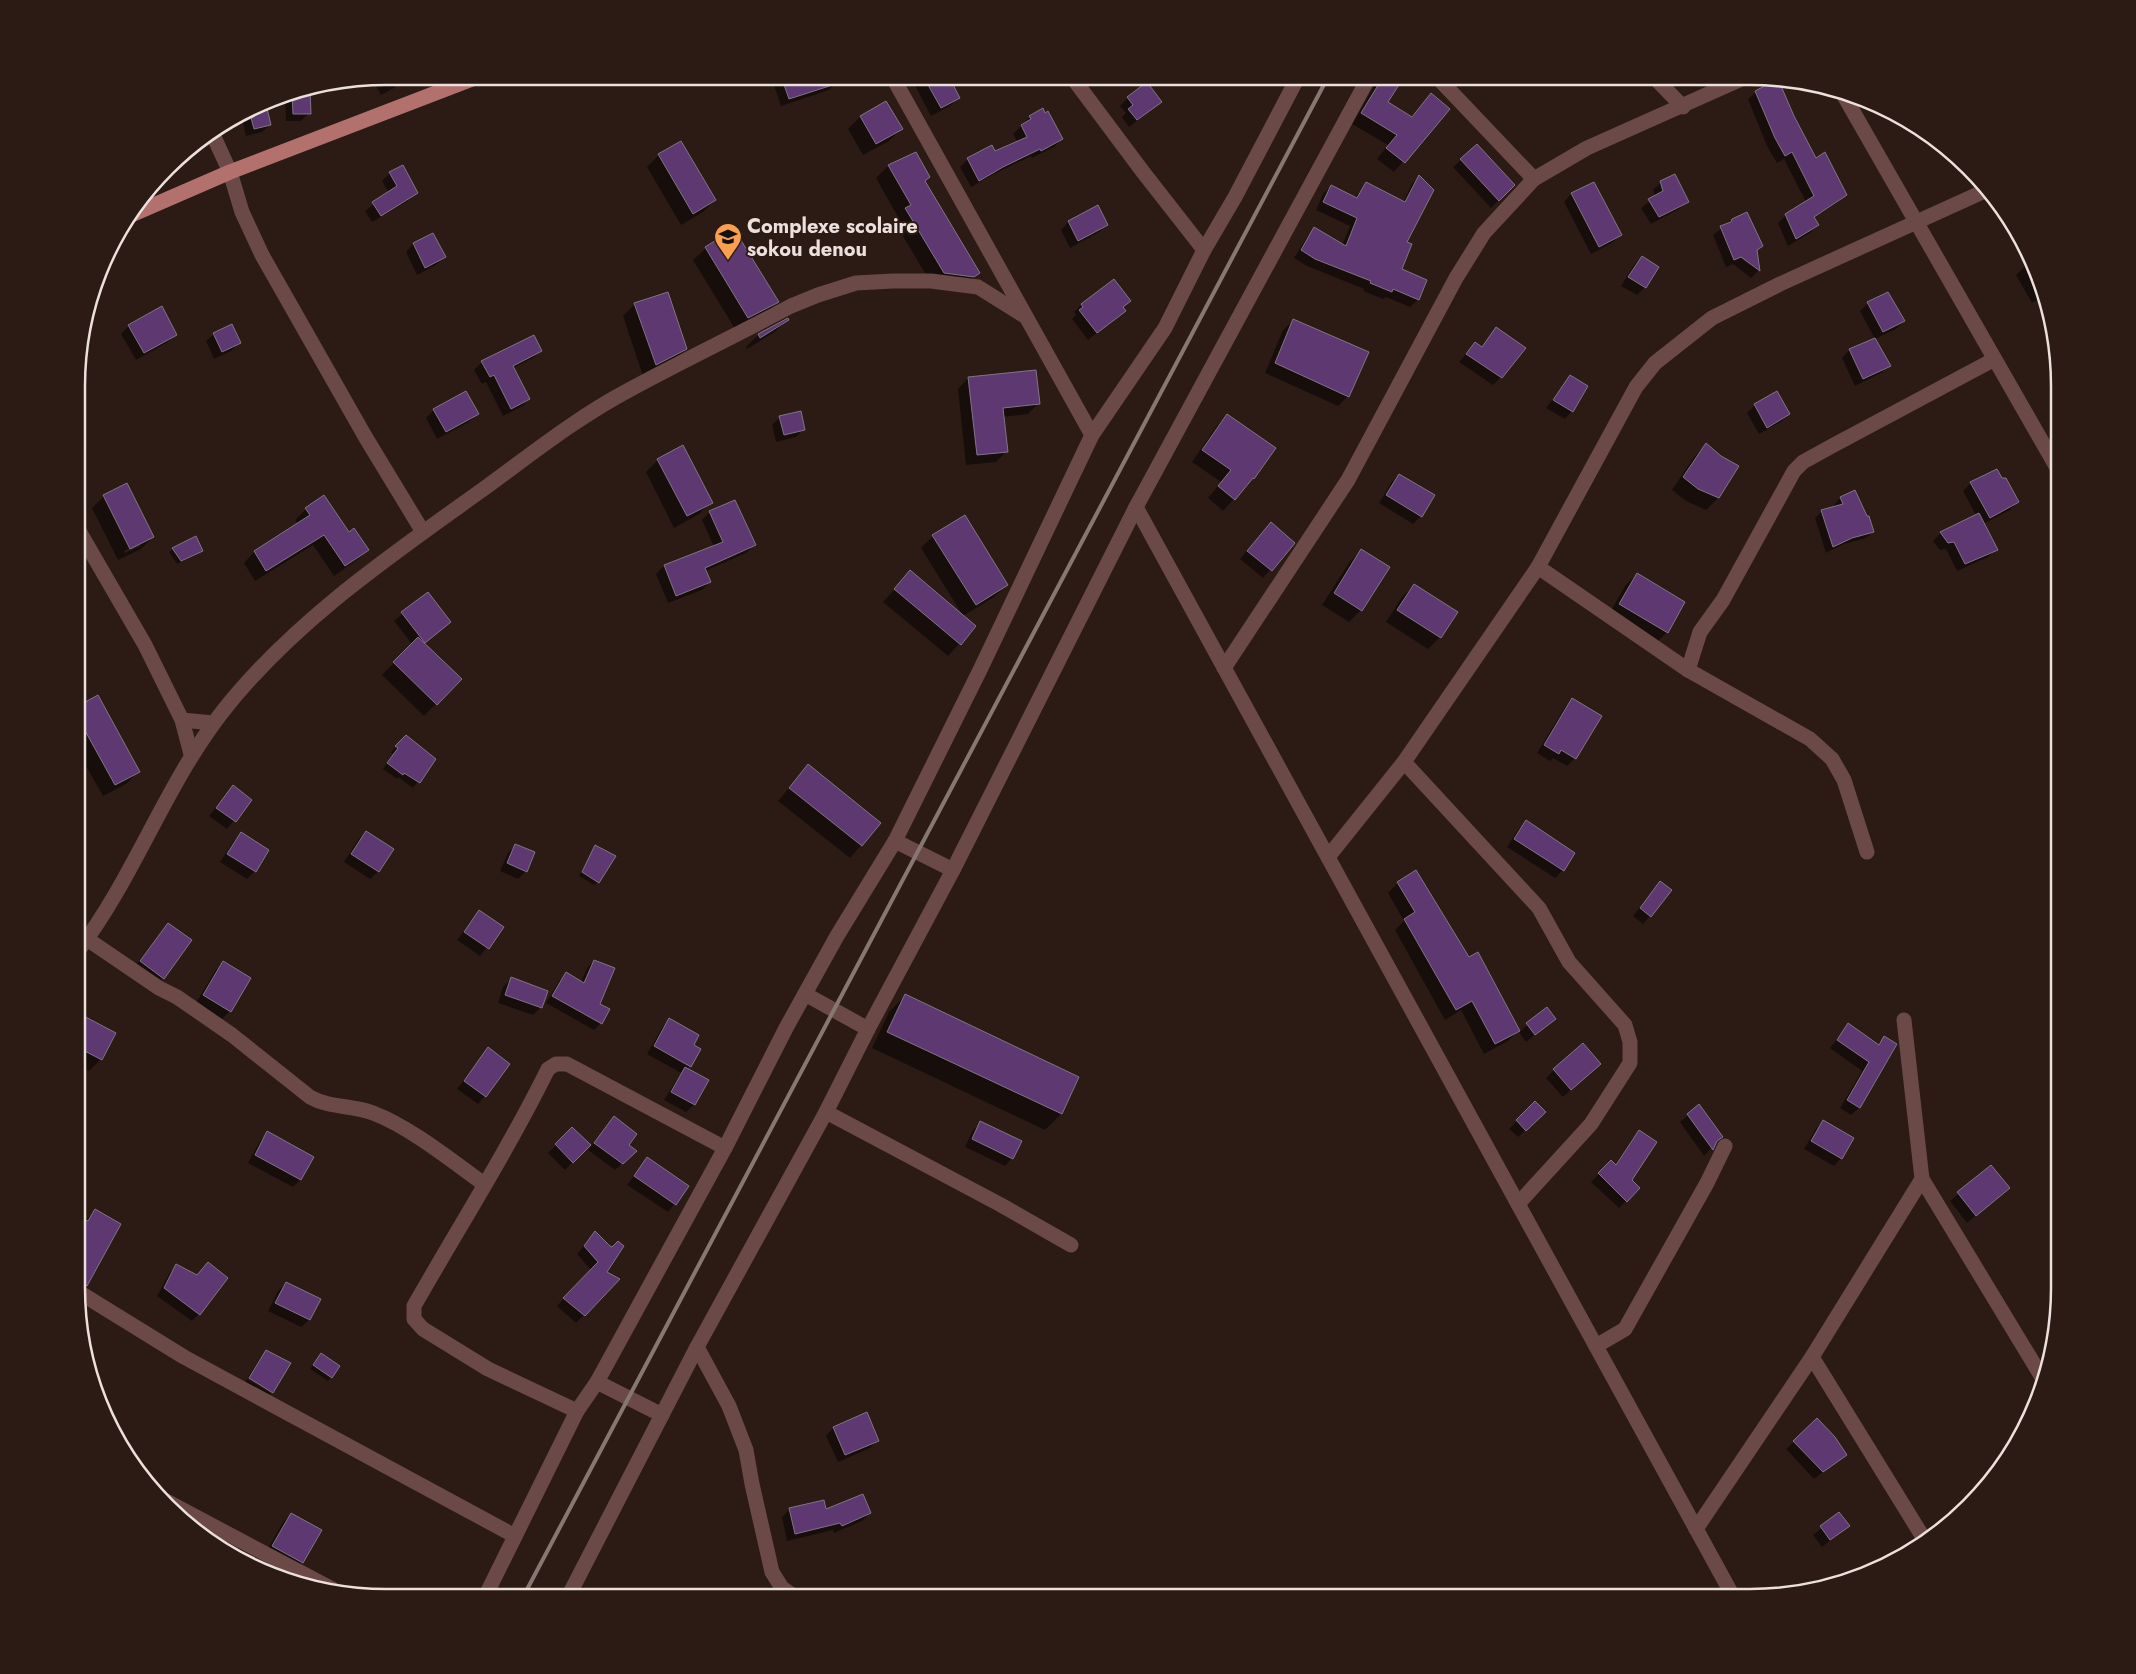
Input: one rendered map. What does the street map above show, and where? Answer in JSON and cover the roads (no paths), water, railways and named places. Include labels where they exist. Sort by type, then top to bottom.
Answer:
[{"type":"main road","points":[[142,210],[230,172],[457,85]]},
{"type":"street","points":[[897,85],[1092,435]]},
{"type":"street","points":[[1078,85],[1142,172],[1204,250]]},
{"type":"street","points":[[489,1589],[577,1411],[596,1382],[725,1148],[837,936],[895,841],[980,670],[1092,435],[1165,328],[1204,250],[1235,197],[1294,85]]},
{"type":"street","points":[[572,1589],[697,1347],[826,1112],[953,870],[1136,507],[1365,85]]},
{"type":"street","points":[[1445,85],[1534,179]]},
{"type":"street","points":[[1661,85],[1682,107]]},
{"type":"street","points":[[1224,668],[1348,480],[1456,278],[1484,233],[1534,179],[1587,148],[1729,85]]},
{"type":"street","points":[[1846,101],[2051,459]]},
{"type":"street","points":[[215,139],[230,172],[242,212],[262,255],[366,438],[423,532]]},
{"type":"street","points":[[1328,857],[1404,762],[1538,567],[1636,387],[1655,363],[1712,318],[1981,193]]},
{"type":"street","points":[[85,942],[116,896],[191,754],[213,723],[253,677],[295,634],[350,587],[559,434],[627,391],[791,306],[856,283],[893,280],[931,281],[978,287],[1026,317]]},
{"type":"street","points":[[1688,670],[1700,632],[1723,600],[1759,537],[1787,481],[1798,466],[1993,360]]},
{"type":"street","points":[[1136,507],[1729,1589]]},
{"type":"street","points":[[85,542],[125,608],[182,720],[191,754]]},
{"type":"street","points":[[1538,567],[1688,670],[1810,739],[1832,759],[1844,780],[1867,852]]},
{"type":"street","points":[[182,720],[213,723]]},
{"type":"street","points":[[1404,762],[1539,908],[1569,962],[1625,1025],[1630,1042],[1630,1063],[1591,1124],[1518,1204]]},
{"type":"street","points":[[895,841],[953,870]]},
{"type":"street","points":[[87,939],[232,1035],[321,1104],[347,1106],[372,1112],[387,1119],[431,1146],[484,1184]]},
{"type":"street","points":[[805,994],[868,1029]]},
{"type":"street","points":[[1904,1020],[1922,1180],[2039,1372]]},
{"type":"street","points":[[577,1411],[488,1369],[423,1329],[414,1319],[414,1306],[520,1125],[548,1069],[556,1064],[567,1064],[725,1148]]},
{"type":"street","points":[[826,1112],[1001,1205],[1071,1245]]},
{"type":"street","points":[[1596,1346],[1625,1329],[1707,1183],[1725,1146]]},
{"type":"street","points":[[1696,1530],[1812,1357],[1922,1180]]},
{"type":"street","points":[[85,1296],[184,1357],[515,1536]]},
{"type":"street","points":[[697,1347],[730,1406],[746,1450],[772,1572],[783,1589]]},
{"type":"street","points":[[1812,1357],[1922,1535]]},
{"type":"street","points":[[596,1382],[662,1415]]},
{"type":"street","points":[[182,1510],[317,1581]]},
{"type":"railway","points":[[527,1589],[1324,85]]},
{"type":"place","name":"Complexe scolaire sokou denou","points":[[728,261]]}]
